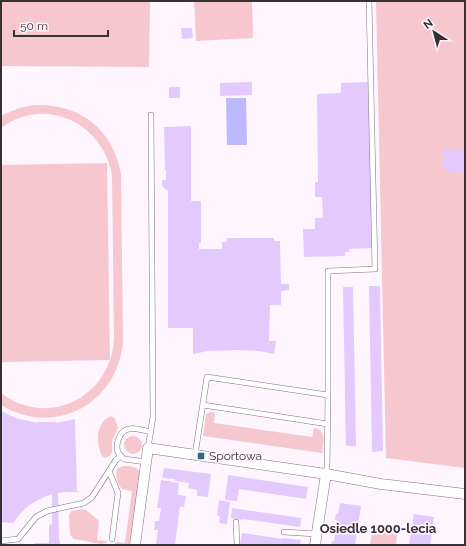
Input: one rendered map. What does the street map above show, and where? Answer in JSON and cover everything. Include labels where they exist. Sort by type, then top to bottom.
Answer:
[{"type":"street","points":[[135,545],[148,448],[326,474],[381,484],[465,494]]},
{"type":"street","points":[[315,545],[326,474]]},
{"type":"lane","points":[[326,474],[328,424],[328,271],[375,268],[369,1]]},
{"type":"lane","points":[[148,448],[153,418],[151,115]]},
{"type":"lane","points":[[195,455],[207,377],[328,395]]},
{"type":"lane","points":[[203,405],[328,424]]},
{"type":"lane","points":[[146,462],[124,459],[118,452],[117,442],[122,433],[128,428],[150,432]]},
{"type":"lane","points":[[1,541],[18,539],[36,517],[47,511],[84,503],[92,497],[116,460],[121,456]]},
{"type":"lane","points":[[109,471],[118,493],[112,540]]},
{"type":"lane","points":[[236,522],[237,545]]},
{"type":"lane","points":[[284,532],[317,534]]},
{"type":"shaded area","points":[[1,1],[150,1],[149,67],[1,66]]},
{"type":"shaded area","points":[[194,1],[252,1],[253,38],[196,41]]},
{"type":"shaded area","points":[[376,1],[465,1],[465,468],[386,458]]},
{"type":"shaded area","points":[[226,98],[246,98],[247,145],[227,145]]},
{"type":"shaded area","points":[[34,105],[66,109],[80,114],[92,122],[102,132],[110,144],[117,158],[121,174],[123,339],[119,362],[110,381],[97,397],[81,408],[63,415],[42,418],[22,414],[1,405],[1,393],[19,403],[38,408],[57,407],[74,401],[89,391],[102,377],[110,359],[114,339],[112,175],[106,157],[97,141],[85,129],[70,120],[53,115],[36,114],[18,118],[1,128],[1,116],[19,108]]},
{"type":"shaded area","points":[[107,163],[110,360],[1,362],[1,165]]},
{"type":"shaded area","points":[[210,412],[215,413],[214,423],[312,437],[314,428],[318,429],[323,434],[322,453],[203,436],[206,415]]},
{"type":"shaded area","points":[[111,416],[115,419],[118,428],[112,441],[112,453],[110,456],[105,458],[102,456],[100,451],[98,434],[102,423]]},
{"type":"shaded area","points":[[129,436],[137,436],[142,441],[140,452],[137,454],[129,454],[124,449],[124,441]]},
{"type":"shaded area","points":[[123,466],[135,467],[140,472],[130,545],[115,545],[115,542],[125,543],[132,491],[122,489],[116,477],[117,469]]},
{"type":"shaded area","points":[[85,509],[99,521],[97,540],[107,541],[106,543],[101,544],[74,539],[70,535],[69,515],[71,511]]},
{"type":"shaded area","points":[[372,530],[397,534],[396,545],[370,545]]},
{"type":"building","points":[[181,28],[192,28],[193,38],[182,39]]},
{"type":"building","points":[[252,82],[252,95],[220,96],[220,83]]},
{"type":"building","points":[[369,82],[372,248],[349,249],[349,252],[345,252],[345,256],[304,257],[303,229],[315,229],[315,218],[323,218],[322,197],[315,197],[315,182],[318,182],[317,94],[341,93],[341,83]]},
{"type":"building","points":[[169,87],[180,87],[180,98],[169,98]]},
{"type":"building","points":[[191,126],[191,201],[201,201],[201,243],[199,243],[199,249],[222,249],[222,242],[227,242],[227,238],[274,238],[274,241],[280,241],[281,284],[289,284],[289,290],[281,291],[281,305],[270,305],[269,341],[276,341],[274,354],[259,351],[237,350],[208,351],[193,354],[193,328],[168,328],[168,191],[162,184],[162,180],[166,180],[164,127]]},
{"type":"building","points":[[444,148],[465,151],[465,173],[447,171],[447,168],[442,168]]},
{"type":"building","points":[[369,286],[380,286],[383,451],[372,452]]},
{"type":"building","points":[[343,287],[353,287],[356,446],[346,446]]},
{"type":"building","points":[[1,411],[16,418],[37,423],[56,423],[75,419],[77,491],[79,492],[58,493],[60,545],[35,545],[35,543],[49,543],[49,525],[52,524],[52,494],[29,505],[13,523],[1,522]]},
{"type":"building","points":[[164,468],[211,474],[208,497],[197,496],[197,490],[188,488],[189,483],[175,481],[175,479],[162,478]]},
{"type":"building","points":[[228,475],[308,487],[306,499],[239,489],[237,501],[225,500]]},
{"type":"building","points":[[161,480],[179,483],[178,495],[186,496],[184,507],[180,506],[175,545],[156,545],[158,530],[154,530],[155,521],[159,521],[161,508],[157,508]]},
{"type":"building","points":[[219,500],[230,502],[227,524],[219,523],[220,516],[217,516]]},
{"type":"building","points":[[340,503],[361,506],[355,545],[331,545],[332,541],[334,541],[337,520],[335,520]]},
{"type":"building","points":[[232,508],[301,518],[300,527],[231,518]]},
{"type":"building","points":[[414,514],[434,517],[430,545],[409,545],[411,531],[409,531],[410,524],[412,525]]},
{"type":"building","points":[[242,533],[301,540],[300,545],[240,545]]},
{"type":"place","name":"Sportowa","points":[[201,456]]},
{"type":"district","name":"Osiedle 1000-lecia","points":[[378,528]]}]
